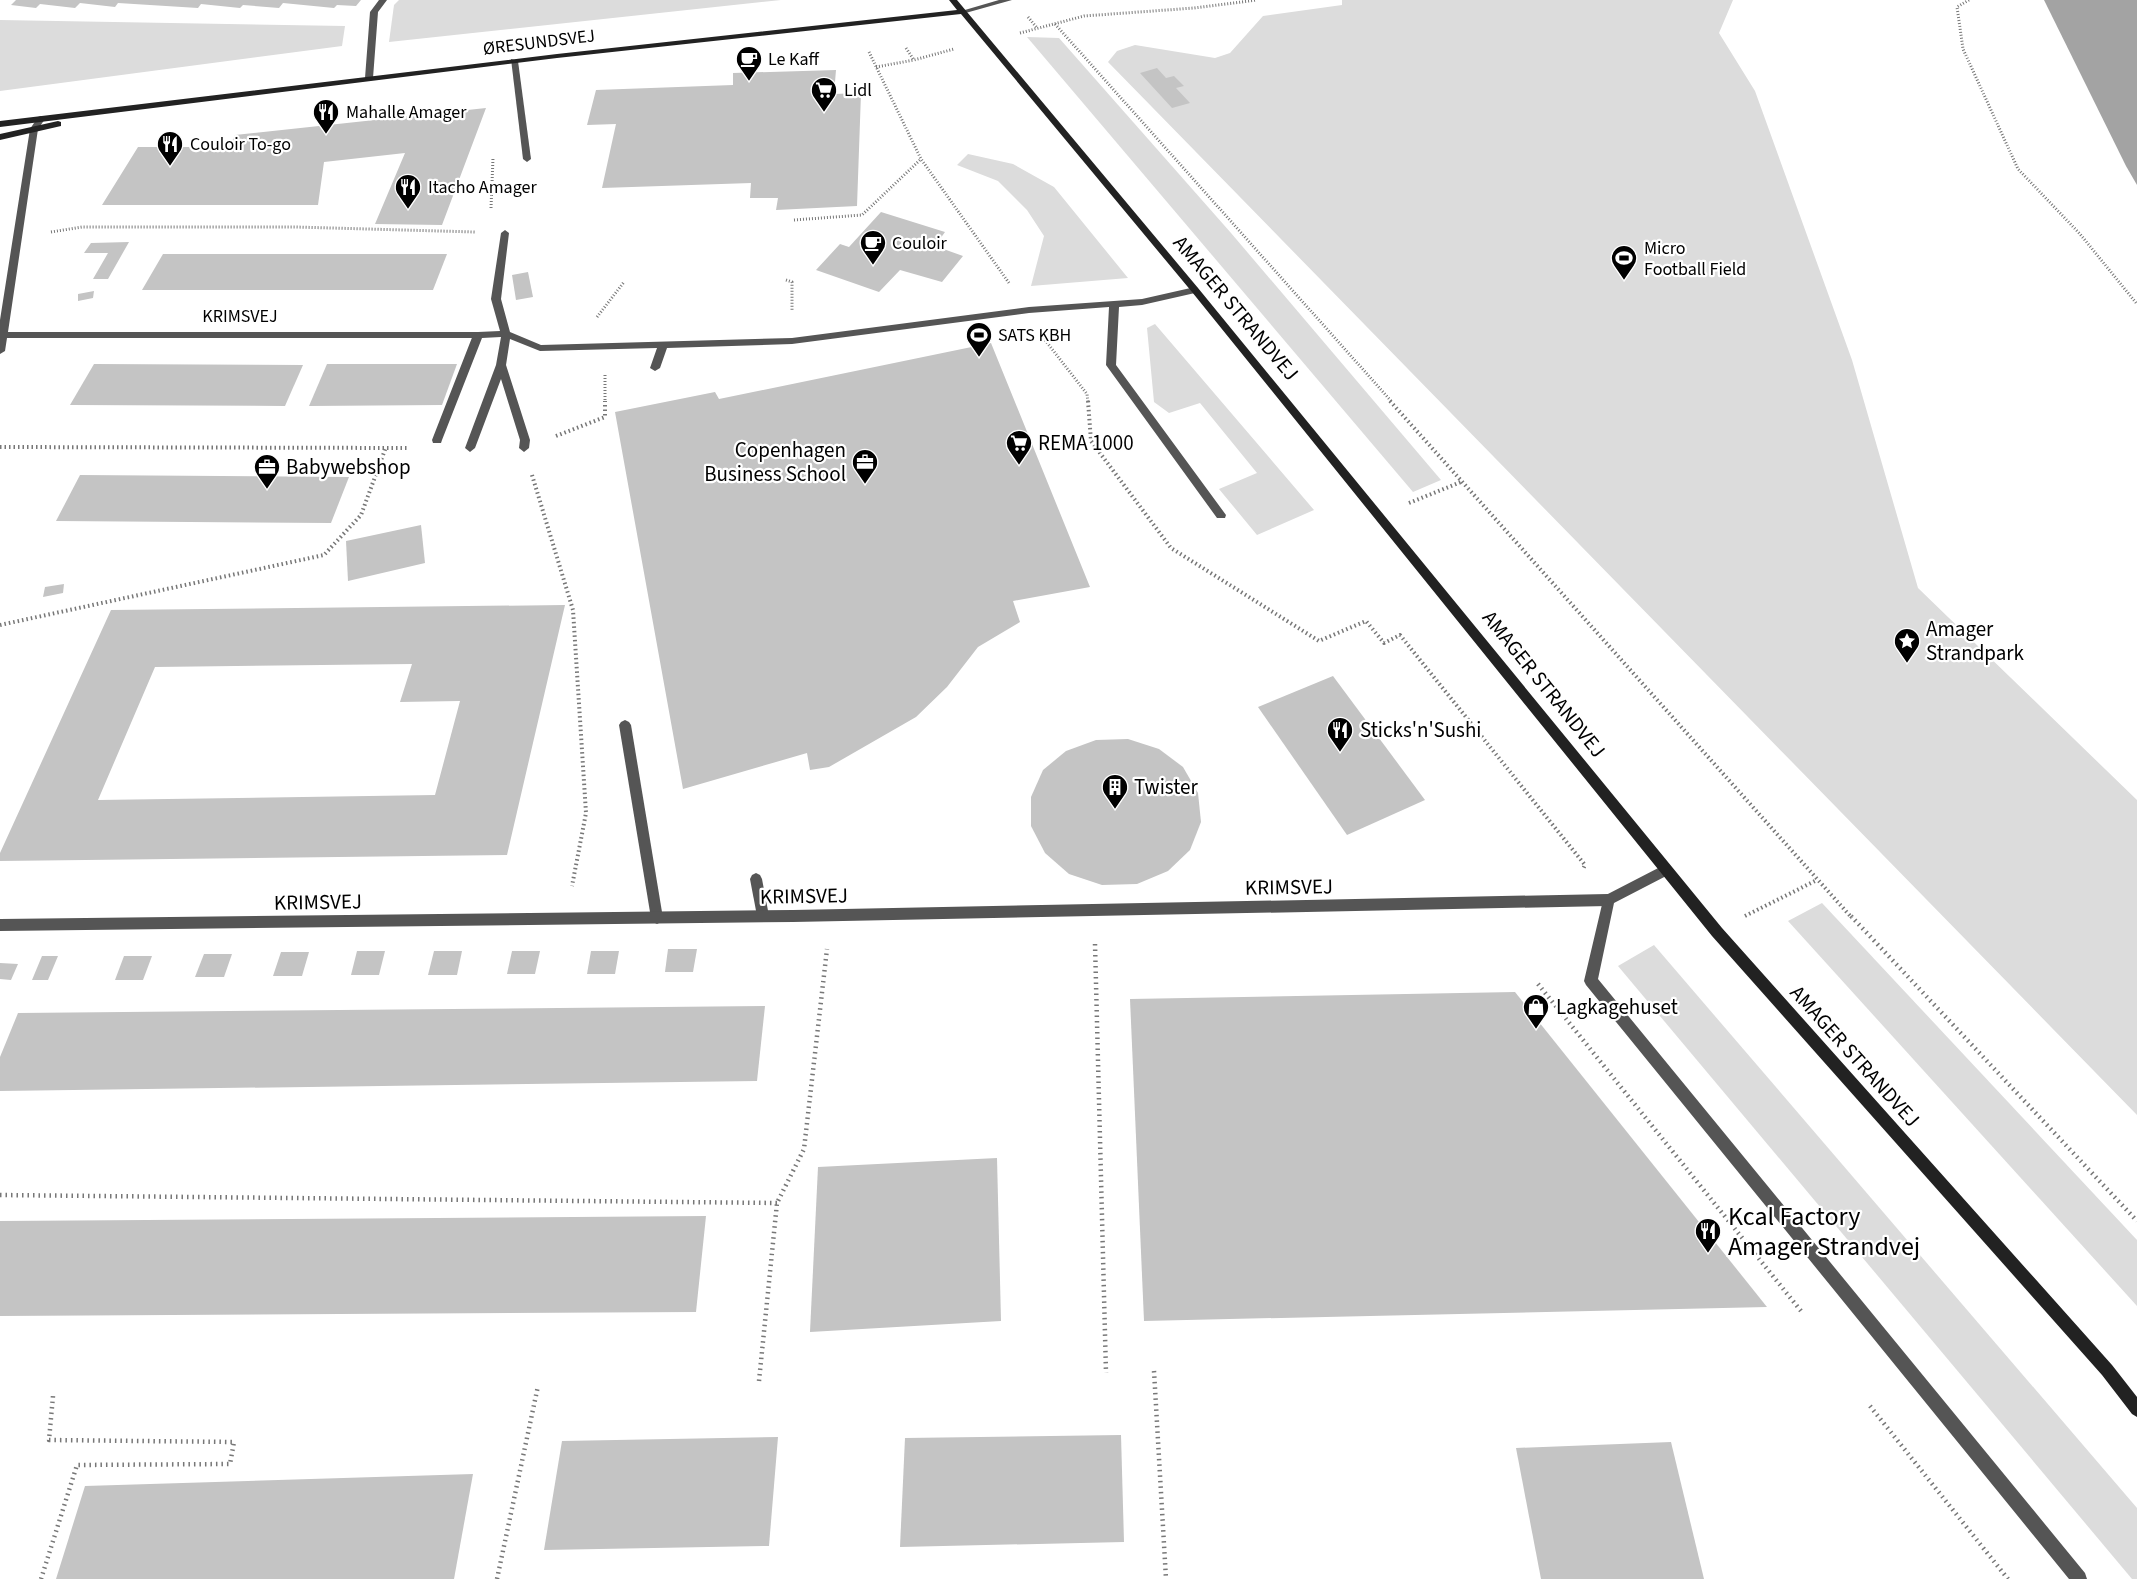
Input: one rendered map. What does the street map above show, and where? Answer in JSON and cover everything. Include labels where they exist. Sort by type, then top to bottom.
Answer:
[{"type":"street","points":[[369,78],[374,12],[383,0]]},
{"type":"street","name":"AMAGER STRANDVEJ","points":[[953,0],[1195,290],[1717,932],[2107,1370],[2137,1409]]},
{"type":"street","points":[[962,12],[1008,0]]},
{"type":"street","name":"ØRESUNDSVEJ","points":[[0,124],[514,61],[962,12]]},
{"type":"street","points":[[514,61],[527,159]]},
{"type":"street","name":"ØRESUNDSVEJ","points":[[0,137],[120,111]]},
{"type":"street","points":[[0,351],[34,129],[41,119]]},
{"type":"street","points":[[470,448],[501,365],[506,334],[496,299],[505,233]]},
{"type":"street","points":[[506,334],[540,348],[792,341],[1029,310],[1142,302],[1195,290]]},
{"type":"street","points":[[1114,305],[1111,365],[1221,515]]},
{"type":"street","name":"KRIMSVEJ","points":[[2,335],[506,334]]},
{"type":"street","points":[[437,440],[478,335]]},
{"type":"street","points":[[655,368],[663,345]]},
{"type":"street","points":[[501,365],[525,440],[524,448]]},
{"type":"street","points":[[625,725],[657,918]]},
{"type":"street","points":[[1666,870],[1608,900],[1591,981],[2079,1579]]},
{"type":"street","points":[[756,879],[764,916]]},
{"type":"street","name":"KRIMSVEJ","points":[[0,925],[831,916],[1608,900]]},
{"type":"street","name":"AMAGER STRANDVEJ","points":[[2107,1370],[2137,1398]]},
{"type":"path","points":[[1257,0],[1194,8],[1084,16],[1055,24],[1817,880],[2137,1221]]},
{"type":"path","points":[[1970,0],[1957,7],[1963,49],[2018,169],[2080,234],[2137,304]]},
{"type":"path","points":[[867,48],[921,159],[1029,310]]},
{"type":"path","points":[[876,68],[914,60]]},
{"type":"path","points":[[794,220],[862,215],[921,159]]},
{"type":"path","points":[[18,237],[82,227],[296,227],[505,233]]},
{"type":"path","points":[[556,436],[605,417],[605,371]]},
{"type":"path","points":[[0,447],[408,448]]},
{"type":"path","points":[[0,625],[324,555],[361,515],[386,447]]},
{"type":"path","points":[[524,448],[573,609],[586,813],[565,919]]},
{"type":"path","points":[[1378,514],[1461,482]]},
{"type":"path","points":[[1400,635],[1585,864],[1582,872]]},
{"type":"path","points":[[1717,932],[1772,900],[1817,880]]},
{"type":"path","points":[[1094,910],[1106,1372]]},
{"type":"path","points":[[759,1381],[777,1203],[804,1149],[831,916]]},
{"type":"path","points":[[1538,984],[1801,1311]]},
{"type":"path","points":[[0,1195],[777,1203]]},
{"type":"path","points":[[1154,1371],[1166,1579]]},
{"type":"path","points":[[497,1579],[538,1386]]},
{"type":"path","points":[[40,1579],[76,1465],[230,1464],[234,1442],[49,1440],[53,1396]]},
{"type":"path","points":[[1870,1406],[2008,1579]]},
{"type":"shaded area","points":[[399,0],[781,0],[389,42],[394,5]]},
{"type":"shaded area","name":"Amager Strandpark","points":[[1342,0],[1733,0],[1719,33],[1755,91],[1852,360],[1918,588],[2137,800],[2137,1115],[1108,62],[1117,51],[1135,45],[1215,58],[1230,53],[1263,16],[1342,5]]},
{"type":"shaded area","points":[[2044,0],[2137,0],[2137,185],[2126,166]]},
{"type":"shaded area","points":[[0,20],[345,26],[342,46],[0,91]]},
{"type":"shaded area","points":[[1027,37],[1059,38],[1231,233],[1441,480],[1413,492]]},
{"type":"shaded area","points":[[968,154],[1013,164],[1054,187],[1128,278],[1031,286],[1044,236],[1027,210],[998,181],[957,165]]},
{"type":"shaded area","points":[[1155,324],[1314,510],[1257,535],[1219,489],[1257,473],[1200,403],[1169,413],[1154,402],[1147,328]]},
{"type":"shaded area","points":[[1822,903],[2137,1240],[2137,1306],[1788,921]]},
{"type":"shaded area","points":[[1654,945],[2137,1508],[2137,1579],[2132,1579],[1618,966]]},
{"type":"building","points":[[16,0],[361,0],[356,6],[337,5],[334,8],[283,3],[279,8],[243,5],[240,8],[201,4],[198,8],[118,3],[115,7],[80,3],[75,8],[40,4],[36,8],[11,5]]},
{"type":"building","points":[[1157,68],[1166,78],[1174,76],[1184,86],[1176,88],[1190,103],[1172,108],[1140,73]]},
{"type":"building","points":[[836,70],[834,94],[861,93],[857,206],[776,210],[778,198],[750,198],[751,183],[602,188],[616,124],[587,125],[596,90],[733,85],[733,73]]},
{"type":"building","points":[[486,108],[442,225],[375,224],[405,153],[324,162],[318,205],[102,205],[138,147],[229,147],[235,135]]},
{"type":"building","points":[[881,212],[945,232],[935,246],[963,256],[942,282],[900,270],[879,292],[816,270],[840,244],[849,247]]},
{"type":"building","points":[[129,242],[108,279],[93,279],[108,253],[84,253],[91,243]]},
{"type":"building","points":[[163,254],[447,254],[433,290],[142,290]]},
{"type":"building","points":[[528,272],[533,297],[516,300],[512,275]]},
{"type":"building","points":[[94,291],[93,298],[78,301],[78,294]]},
{"type":"building","points":[[991,343],[1090,587],[1013,601],[1020,622],[978,647],[947,687],[916,717],[829,767],[810,770],[807,753],[683,789],[615,412],[715,392],[719,399]]},
{"type":"building","points":[[94,364],[303,365],[285,406],[70,405]]},
{"type":"building","points":[[327,364],[457,364],[442,405],[309,406]]},
{"type":"building","points":[[80,475],[349,477],[331,523],[56,521]]},
{"type":"building","points":[[421,525],[425,563],[348,581],[346,541]]},
{"type":"building","points":[[64,584],[63,593],[43,597],[45,587]]},
{"type":"building","points":[[565,605],[507,855],[0,861],[0,853],[111,610]],"holes":[[[412,664],[400,702],[460,701],[435,795],[98,800],[155,667]]]},
{"type":"building","name":"Sticks'n'Sushi","points":[[1333,676],[1425,800],[1347,835],[1258,707]]},
{"type":"building","name":"Twister","points":[[1128,739],[1159,749],[1183,767],[1198,793],[1201,822],[1190,850],[1168,871],[1137,884],[1102,885],[1069,874],[1045,853],[1031,826],[1031,797],[1043,770],[1066,751],[1096,740]]},
{"type":"building","points":[[668,949],[697,949],[693,972],[665,972]]},
{"type":"building","points":[[357,951],[385,951],[379,975],[351,975]]},
{"type":"building","points":[[434,951],[462,951],[457,975],[428,975]]},
{"type":"building","points":[[512,951],[540,951],[535,974],[507,974]]},
{"type":"building","points":[[591,951],[619,951],[615,974],[587,974]]},
{"type":"building","points":[[281,952],[309,952],[302,976],[273,976]]},
{"type":"building","points":[[204,954],[232,954],[224,977],[195,977]]},
{"type":"building","points":[[42,956],[58,956],[48,980],[32,980]]},
{"type":"building","points":[[124,956],[152,956],[143,980],[115,980]]},
{"type":"building","points":[[0,963],[18,964],[11,980],[0,979]]},
{"type":"building","points":[[1515,992],[1767,1307],[1144,1321],[1130,999]]},
{"type":"building","points":[[765,1006],[757,1081],[0,1091],[0,1057],[18,1013]]},
{"type":"building","points":[[997,1158],[1001,1321],[810,1332],[818,1167]]},
{"type":"building","points":[[706,1216],[696,1312],[0,1316],[0,1221]]},
{"type":"building","points":[[1121,1435],[1124,1542],[900,1547],[905,1438]]},
{"type":"building","points":[[778,1437],[769,1546],[544,1550],[562,1441]]},
{"type":"building","points":[[1671,1442],[1704,1579],[1541,1579],[1516,1448]]},
{"type":"building","points":[[473,1474],[454,1579],[56,1579],[85,1486]]},
{"type":"place","name":"Le Kaff","points":[[749,82]]},
{"type":"place","name":"Lidl","points":[[824,113]]},
{"type":"place","name":"Mahalle Amager","points":[[326,135]]},
{"type":"place","name":"Couloir To-go","points":[[170,167]]},
{"type":"place","name":"Itacho Amager","points":[[408,210]]},
{"type":"place","name":"Couloir","points":[[873,266]]},
{"type":"place","name":"Micro Football Field","points":[[1624,281]]},
{"type":"place","name":"SATS KBH","points":[[979,358]]},
{"type":"place","name":"REMA 1000","points":[[1019,466]]},
{"type":"place","name":"Copenhagen Business School","points":[[865,485]]},
{"type":"place","name":"Babywebshop","points":[[267,490]]},
{"type":"place","name":"Amager Strandpark","points":[[1907,664]]},
{"type":"place","name":"Sticks'n'Sushi","points":[[1340,753]]},
{"type":"place","name":"Twister","points":[[1115,810]]},
{"type":"place","name":"Lagkagehuset","points":[[1536,1030]]},
{"type":"place","name":"Kcal Factory Amager Strandvej","points":[[1708,1254]]}]
